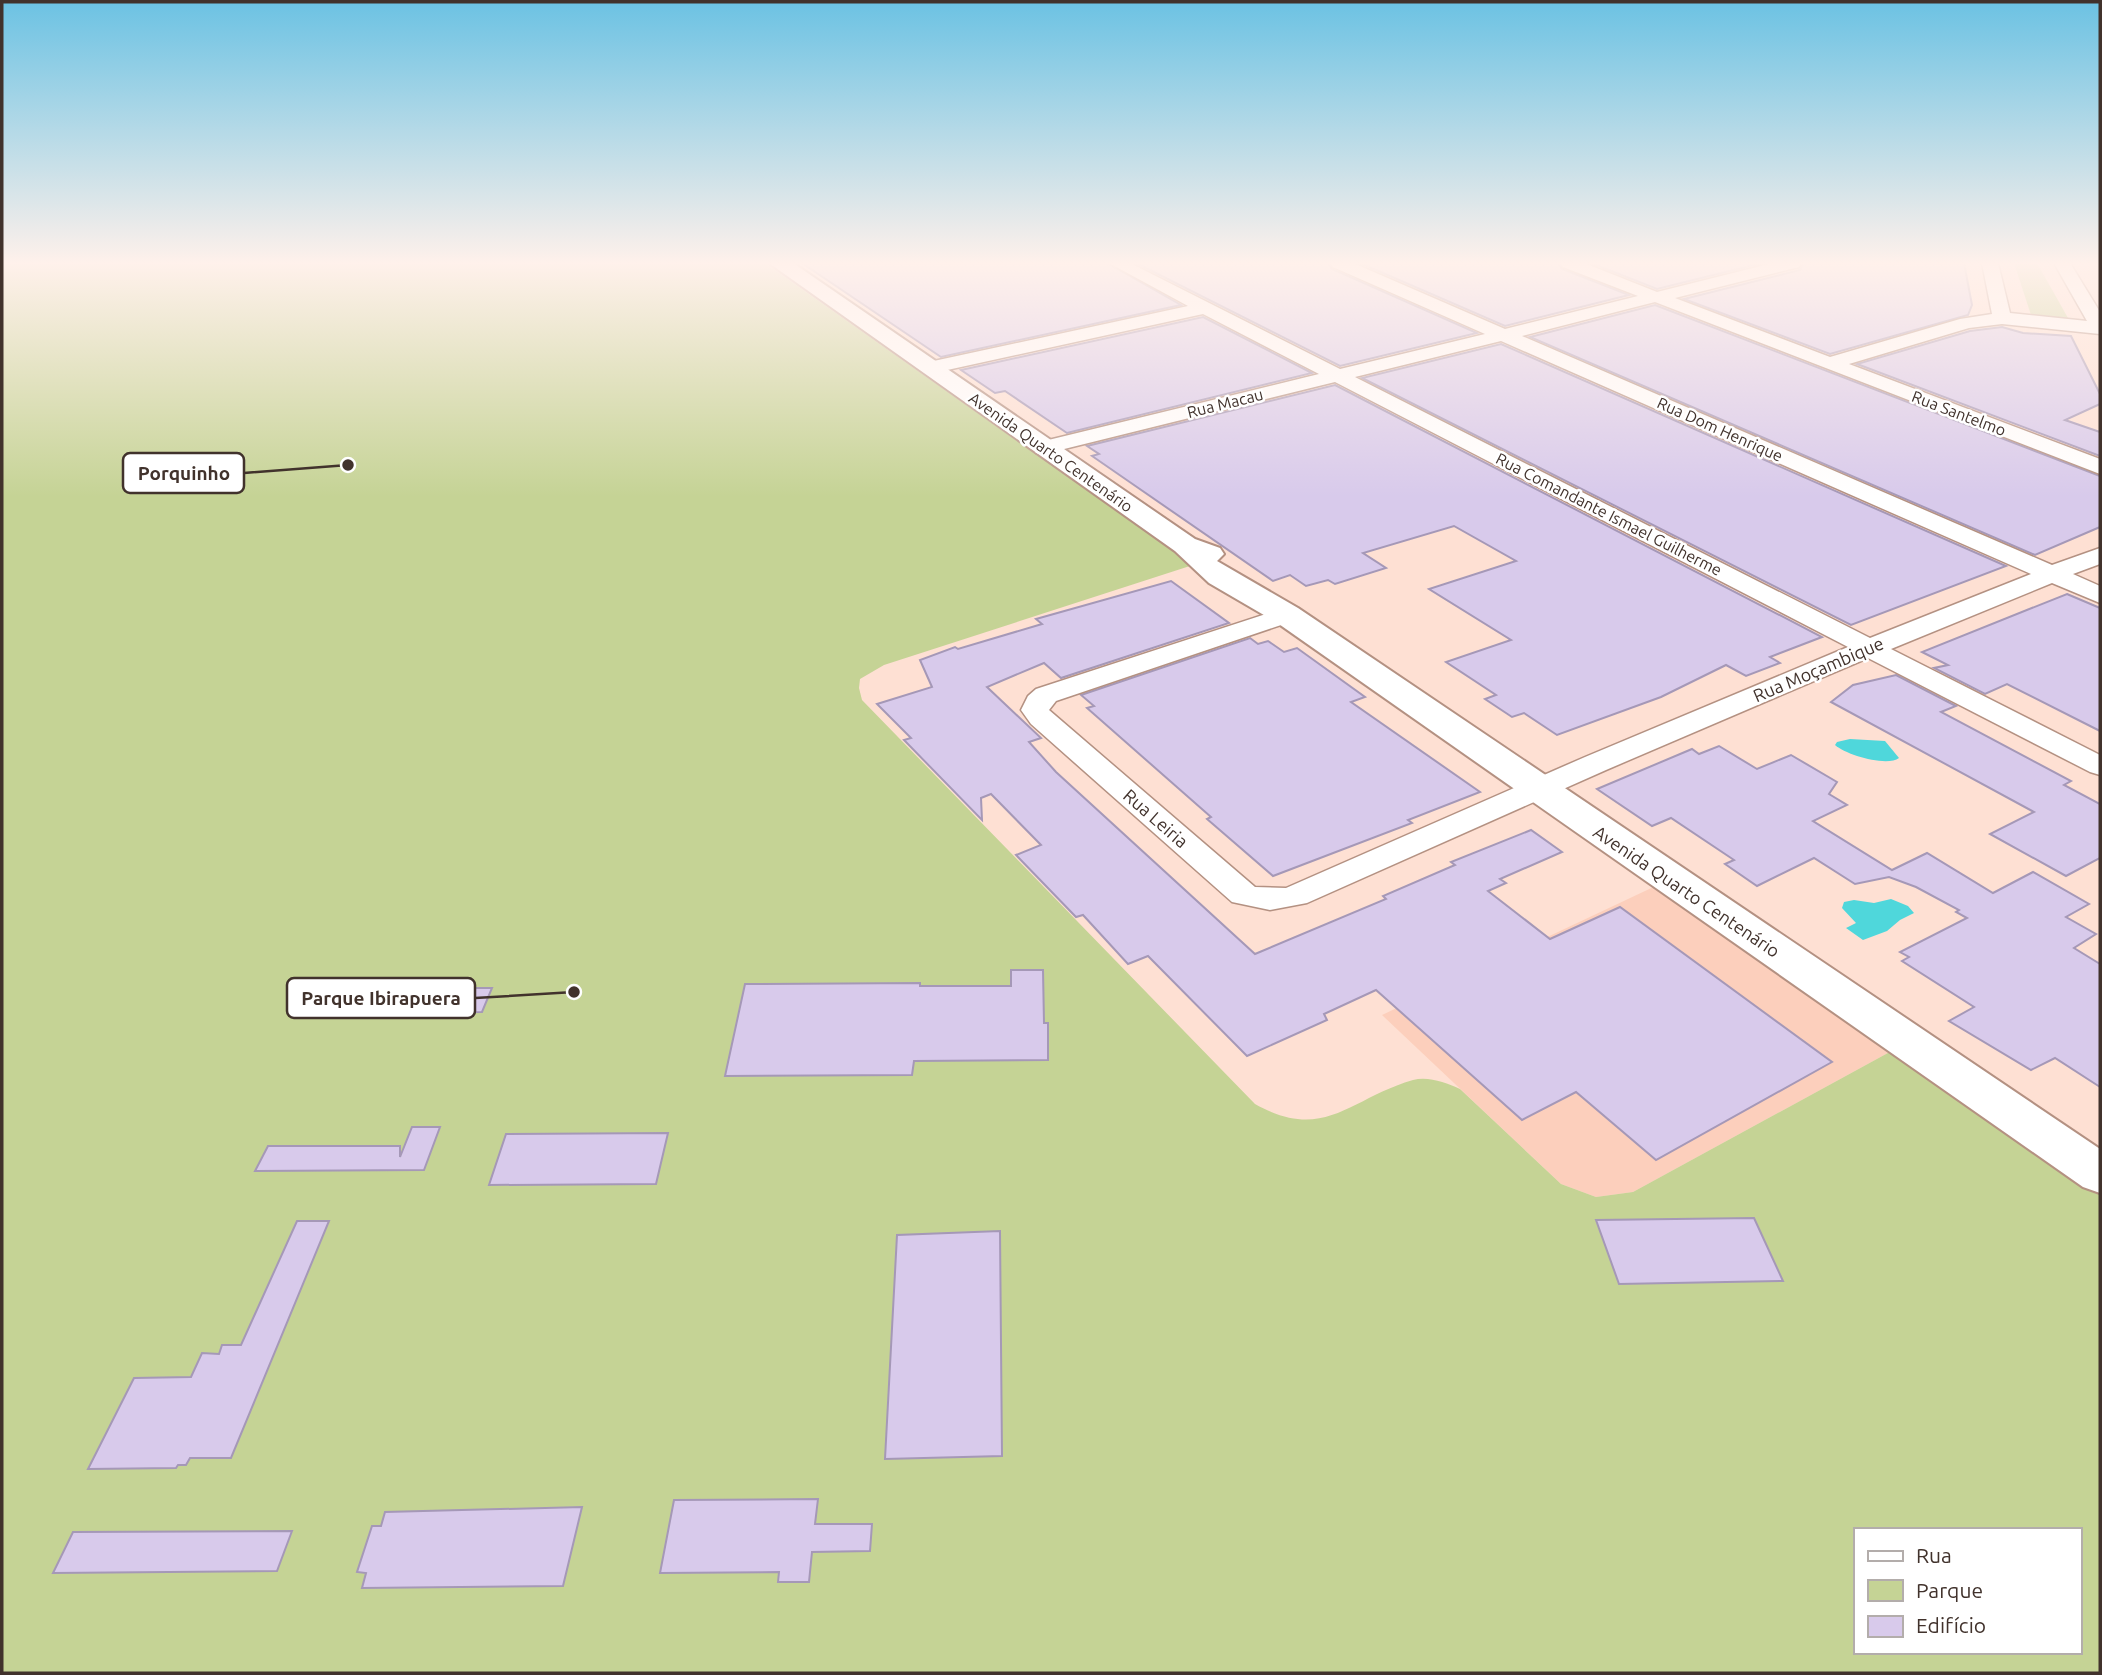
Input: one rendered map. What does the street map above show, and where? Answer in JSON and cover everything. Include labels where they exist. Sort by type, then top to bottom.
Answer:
[{"type":"street","name":"Avenida Quarto Centenário","points":[[891,341],[1185,545],[1195,559],[1240,591],[1280,611],[2100,1174]]},
{"type":"street","points":[[929,368],[1053,341]]},
{"type":"street","name":"Rua Comandante Ismael Guilherme","points":[[1270,341],[2100,766]]},
{"type":"street","name":"Rua Macau","points":[[1044,448],[1476,341]]},
{"type":"street","name":"Rua Dom Henrique","points":[[1520,341],[2100,596]]},
{"type":"street","name":"Rua Santelmo","points":[[1773,341],[2100,467]]},
{"type":"street","points":[[1830,363],[1905,341]]},
{"type":"street","name":"Rua Moçambique","points":[[1537,788],[1869,648],[2100,555]]},
{"type":"street","name":"Rua Leiria","points":[[1280,611],[1046,695],[1038,702],[1035,710],[1244,895],[1263,900],[1278,901],[1295,896],[1537,788]]},
{"type":"shaded area","points":[[1662,883],[1897,1048],[1633,1192],[1596,1197],[1561,1184],[1382,1015]]},
{"type":"green space","points":[[2,341],[876,341],[1193,565],[884,665],[860,679],[859,688],[862,700],[1255,1104],[1279,1115],[1300,1119],[1319,1118],[1337,1113],[1413,1080],[1437,1081],[1460,1089],[1561,1184],[1596,1197],[1633,1192],[1897,1048],[2100,1190],[2100,1673],[2,1673]]},
{"type":"water","points":[[1850,739],[1885,741],[1899,758],[1885,761],[1867,759],[1848,753],[1835,745]]},
{"type":"water","points":[[1891,899],[1908,906],[1914,913],[1887,931],[1863,940],[1846,928],[1856,923],[1842,908],[1844,902],[1854,900],[1874,903]]},
{"type":"building","points":[[918,341],[1014,341],[941,357]]},
{"type":"building","points":[[1093,341],[1250,341],[1312,373],[1067,433],[1005,391],[995,393],[961,370]]},
{"type":"building","points":[[1291,341],[1443,341],[1340,366]]},
{"type":"building","points":[[1540,341],[1749,341],[2100,476],[2100,527],[2035,555]]},
{"type":"building","points":[[1796,341],[1875,341],[1830,354]]},
{"type":"building","points":[[1935,341],[2074,341],[2100,394],[2100,404],[2065,420],[2100,432],[2100,456],[1857,364]]},
{"type":"building","points":[[1501,344],[2006,566],[1851,625],[1362,378]]},
{"type":"building","points":[[1335,385],[1822,637],[1770,657],[1780,663],[1746,676],[1726,665],[1661,697],[1557,735],[1524,713],[1512,717],[1485,699],[1496,695],[1446,662],[1511,640],[1429,589],[1516,561],[1454,526],[1363,553],[1386,568],[1335,584],[1328,580],[1306,586],[1290,575],[1273,581],[1092,456],[1099,454],[1087,446]]},
{"type":"building","points":[[1171,581],[1229,623],[1061,678],[1044,663],[987,687],[1041,738],[1029,742],[1056,772],[1255,954],[1386,899],[1383,896],[1455,865],[1451,862],[1531,830],[1562,852],[1500,879],[1506,883],[1488,891],[1550,939],[1620,907],[1832,1062],[1656,1160],[1576,1092],[1522,1120],[1376,990],[1324,1014],[1327,1020],[1247,1056],[1148,956],[1128,964],[1083,915],[1076,917],[1016,855],[1041,845],[991,794],[981,798],[982,820],[904,740],[911,738],[877,704],[932,687],[920,660],[955,647],[958,649],[1042,624],[1036,619]]},
{"type":"building","points":[[2067,594],[2100,608],[2100,731],[2007,684],[1985,694],[1934,668],[1948,665],[1922,652]]},
{"type":"building","points":[[1250,638],[1258,644],[1268,641],[1284,652],[1297,648],[1365,697],[1351,702],[1480,792],[1408,820],[1412,823],[1273,876],[1207,819],[1211,817],[1087,708],[1094,706],[1081,695]]},
{"type":"building","points":[[1896,675],[1956,706],[1941,712],[2071,781],[2064,785],[2100,804],[2100,858],[2066,876],[1990,834],[2034,812],[1831,702],[1853,685]]},
{"type":"building","points":[[1719,746],[1757,769],[1791,755],[1837,782],[1829,794],[1847,805],[1813,821],[1892,870],[1927,853],[1993,893],[2033,872],[2089,904],[2066,917],[2096,934],[2074,948],[2100,964],[2100,1087],[2055,1058],[2031,1070],[1949,1021],[1974,1007],[1902,961],[1909,957],[1900,952],[1967,918],[1956,912],[1959,910],[1916,887],[1889,877],[1855,884],[1814,858],[1757,886],[1725,864],[1734,860],[1671,818],[1652,826],[1597,789],[1692,749],[1699,754]]},
{"type":"building","points":[[1011,970],[1043,970],[1048,1060],[914,1061],[912,1075],[725,1076],[745,984],[920,983],[920,986],[1011,986]]},
{"type":"building","points":[[388,988],[492,988],[482,1012],[377,1013]]},
{"type":"building","points":[[412,1127],[440,1127],[424,1170],[255,1171],[268,1146],[400,1146],[400,1157]]},
{"type":"building","points":[[668,1133],[656,1184],[489,1185],[506,1134]]},
{"type":"building","points":[[1754,1218],[1783,1281],[1619,1284],[1596,1220]]},
{"type":"building","points":[[297,1221],[329,1221],[231,1458],[190,1458],[186,1465],[178,1465],[176,1468],[88,1469],[134,1378],[191,1377],[202,1353],[219,1354],[222,1345],[241,1345]]},
{"type":"building","points":[[1000,1231],[1002,1456],[885,1459],[897,1235]]},
{"type":"building","points":[[818,1499],[815,1524],[872,1524],[870,1551],[812,1552],[809,1582],[778,1582],[779,1572],[660,1573],[674,1500]]},
{"type":"building","points":[[582,1507],[563,1586],[362,1588],[366,1573],[357,1572],[372,1526],[381,1526],[385,1512]]},
{"type":"building","points":[[292,1531],[277,1571],[53,1573],[73,1532]]},
{"type":"place","name":"Porquinho","points":[[348,465]]},
{"type":"place","name":"Parque Ibirapuera","points":[[574,992]]}]
